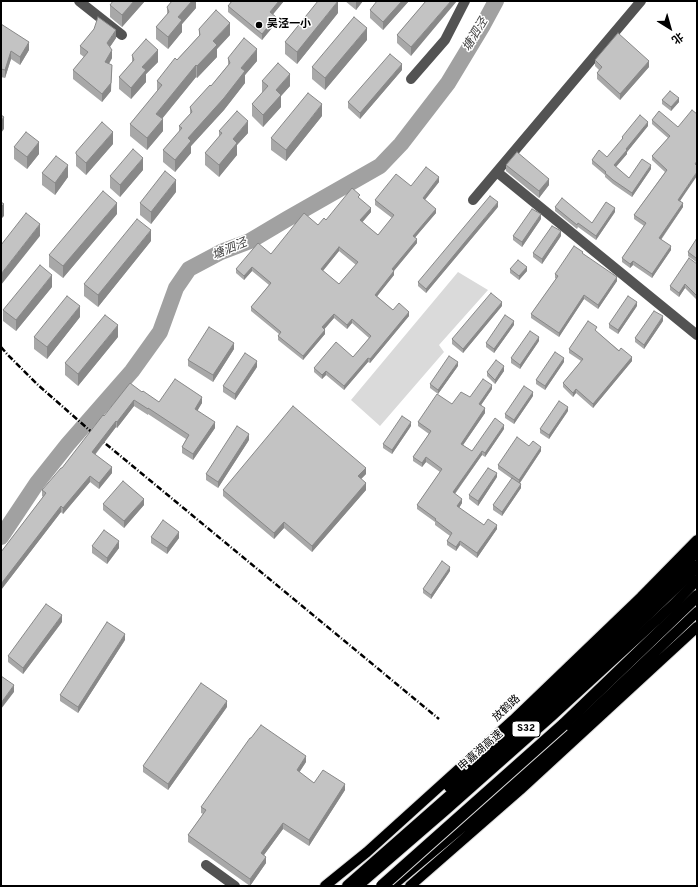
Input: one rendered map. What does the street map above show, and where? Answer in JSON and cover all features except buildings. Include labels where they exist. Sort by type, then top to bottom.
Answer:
[{"type":"highway","name":"申嘉湖高速","points":[[348,886],[549,709],[697,566]]},
{"type":"highway","points":[[382,886],[563,724],[697,596]]},
{"type":"main road","name":"放鹤路","points":[[325,886],[367,852],[513,720],[641,597],[697,540]]},
{"type":"main road","points":[[348,886],[362,865],[515,729],[697,552]]},
{"type":"main road","points":[[358,886],[552,716],[673,605],[697,580]]},
{"type":"main road","points":[[379,886],[546,744],[627,667],[697,596]]},
{"type":"main road","points":[[392,886],[515,783],[697,612]]},
{"type":"main road","points":[[410,886],[520,790],[697,627]]},
{"type":"street","points":[[79,1],[122,35]]},
{"type":"street","points":[[412,79],[445,40],[465,1]]},
{"type":"street","points":[[473,200],[641,1]]},
{"type":"street","points":[[497,172],[697,335]]},
{"type":"street","points":[[206,865],[235,886]]},
{"type":"shaded area","points":[[458,272],[488,290],[439,345],[444,352],[380,426],[351,400]]},
{"type":"waterway","name":"塘泗泾","points":[[1,537],[37,483],[68,444],[132,371],[160,332],[176,288],[189,269],[221,252],[250,241],[380,166],[401,144],[448,83],[496,1]]},
{"type":"railway","points":[[1,347],[38,385],[95,435],[439,719]]},
{"type":"place","name":"吴泾一小","points":[[259,25]]}]
